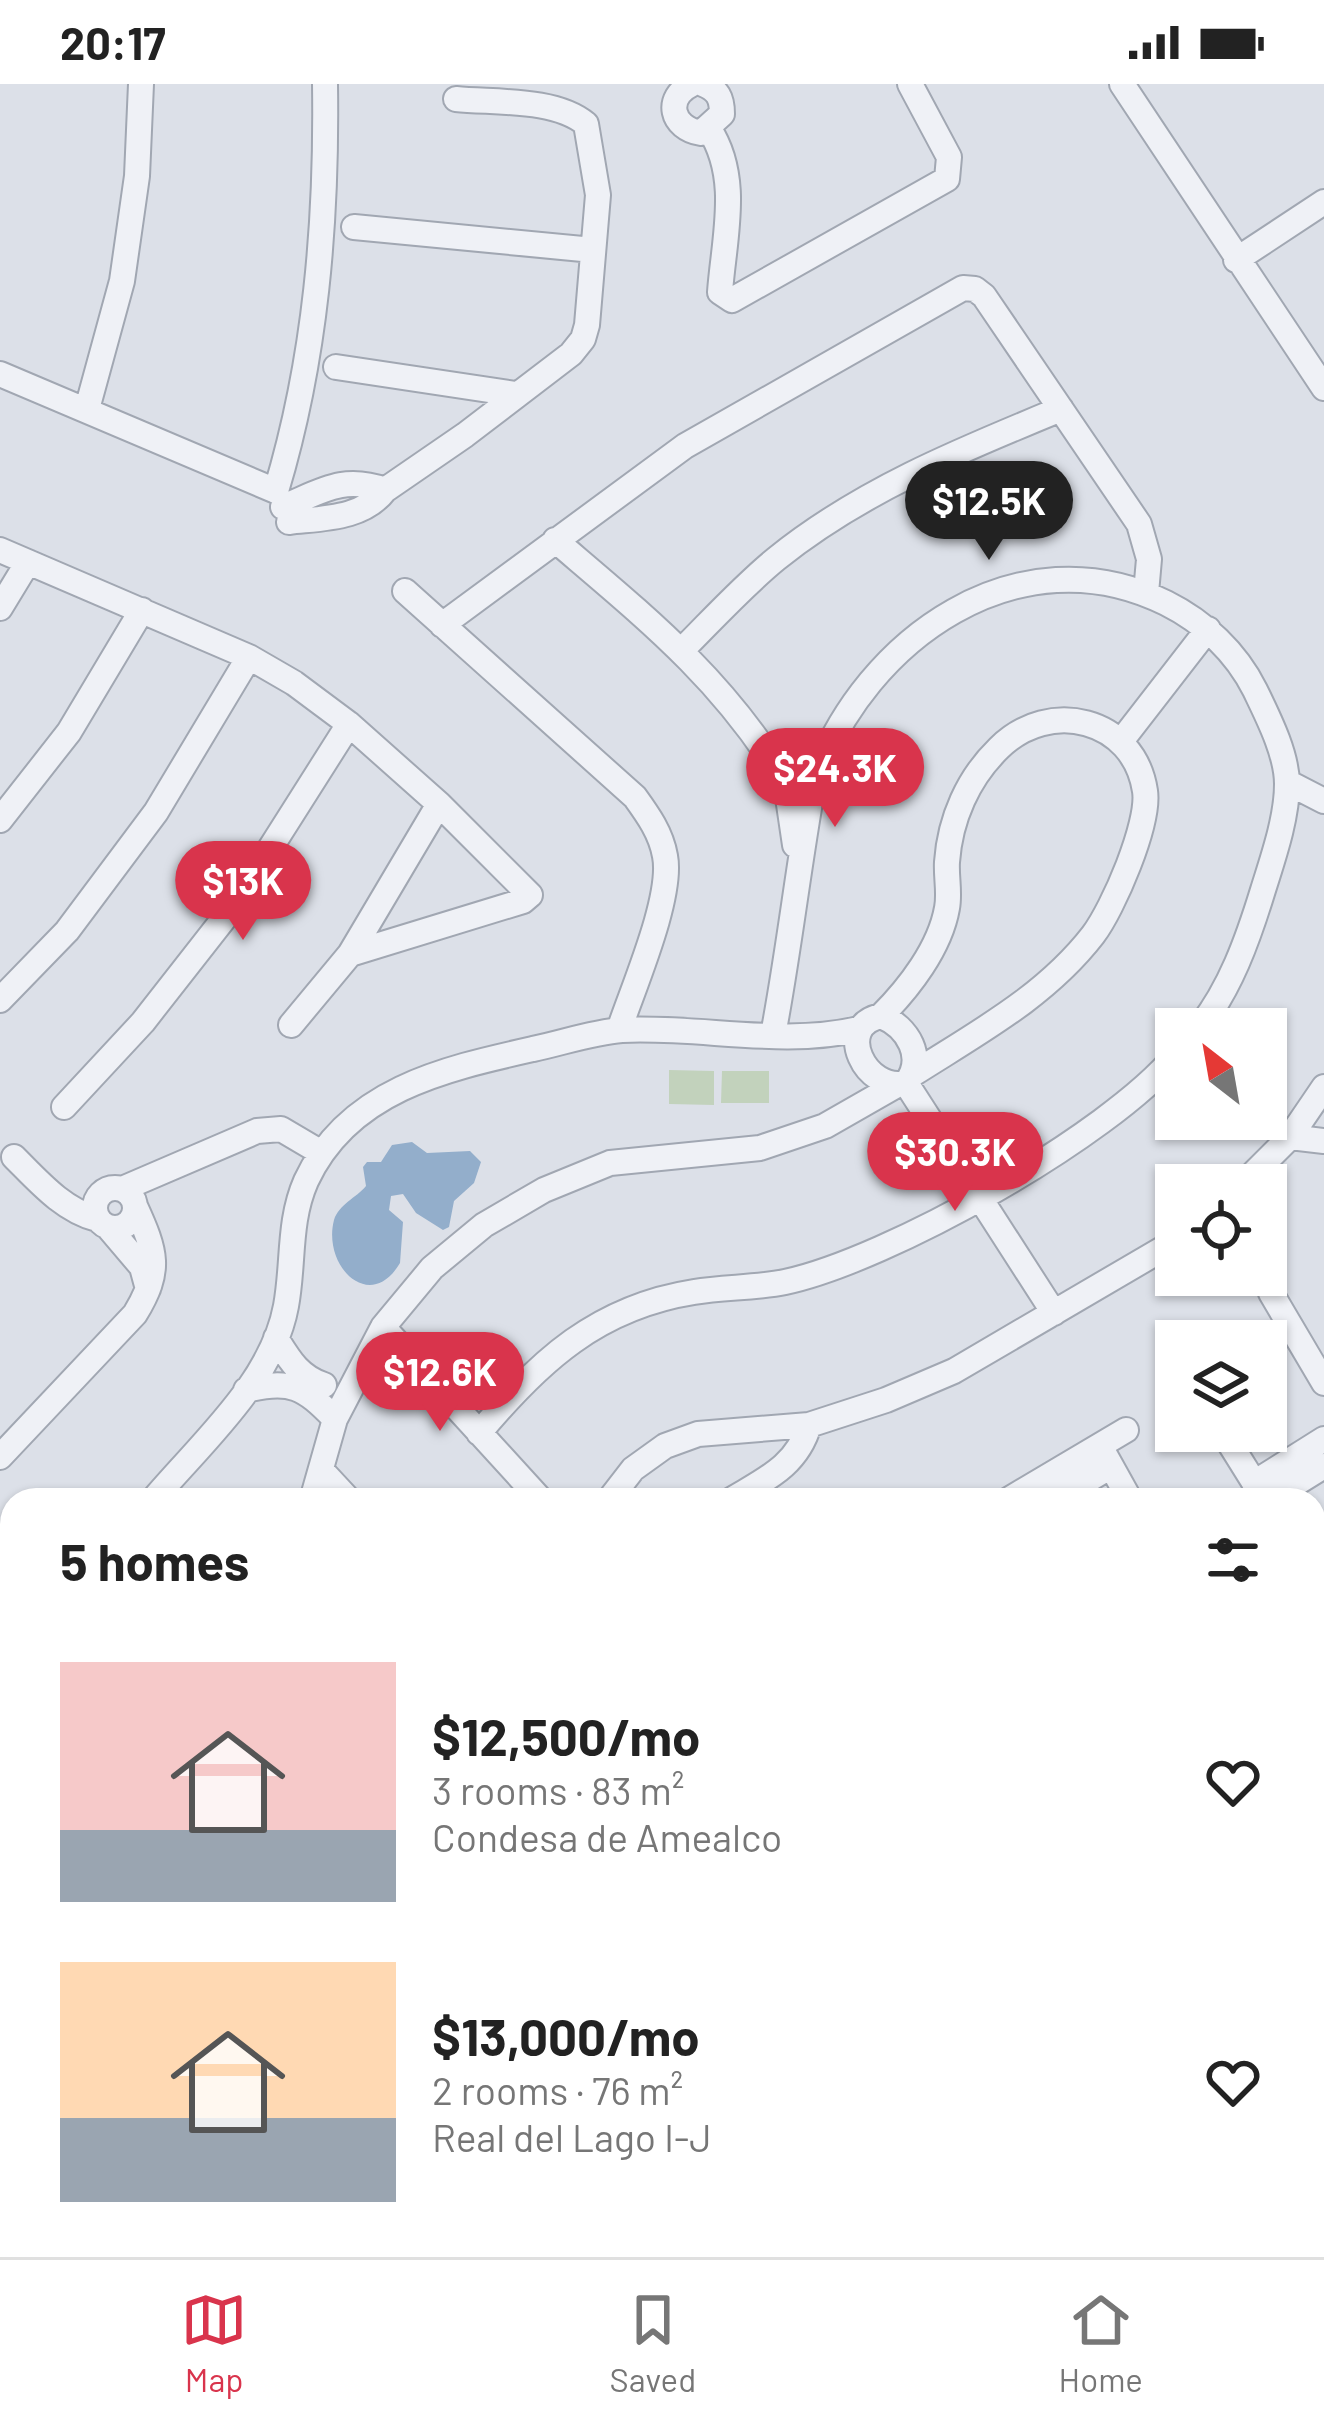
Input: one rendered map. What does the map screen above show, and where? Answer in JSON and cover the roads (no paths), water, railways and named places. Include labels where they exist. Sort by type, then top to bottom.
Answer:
[{"type":"street","points":[[87,409],[122,281],[137,176],[141,84]]},
{"type":"street","points":[[285,512],[290,444],[319,294],[325,84]]},
{"type":"street","points":[[681,87],[673,106],[676,120],[686,130],[709,129],[722,114],[722,99],[703,84]]},
{"type":"street","points":[[709,129],[725,158],[729,177],[720,292],[732,300],[946,179],[949,157],[910,84]]},
{"type":"street","points":[[1122,84],[1324,388]]},
{"type":"street","points":[[0,374],[87,409],[285,512],[342,516],[374,504],[385,490],[465,435],[583,339],[598,195],[586,124],[575,115],[539,107],[456,99]]},
{"type":"street","points":[[1236,260],[1324,202]]},
{"type":"street","points":[[354,226],[593,250]]},
{"type":"street","points":[[442,625],[685,446],[963,289],[975,289],[984,296],[1138,524],[1149,559],[1146,593]]},
{"type":"street","points":[[336,367],[516,394]]},
{"type":"street","points":[[683,649],[776,560],[865,498],[954,453],[1061,410]]},
{"type":"street","points":[[555,539],[683,649],[762,743],[798,776]]},
{"type":"street","points":[[0,550],[249,657],[294,683],[440,804],[530,895],[524,901],[350,954]]},
{"type":"street","points":[[0,608],[28,562]]},
{"type":"street","points":[[773,1035],[794,926],[798,776],[867,683],[912,639],[970,602],[1026,581],[1086,578],[1146,593],[1208,629],[1245,671],[1270,721],[1287,782],[1273,860],[1250,933],[1215,1008]]},
{"type":"street","points":[[405,591],[635,797],[656,826],[666,858],[665,891],[619,1030]]},
{"type":"street","points":[[0,820],[69,732],[142,610]]},
{"type":"street","points":[[1122,740],[1208,629]]},
{"type":"street","points":[[0,1000],[67,931],[156,812],[249,657]]},
{"type":"street","points":[[317,1488],[335,1419],[383,1327],[432,1268],[484,1225],[544,1190],[610,1163],[760,1148],[825,1126],[905,1081],[1040,992],[1095,932],[1131,861],[1146,794],[1136,762],[1122,740],[1098,725],[1064,718],[1031,727],[1002,744],[975,775],[959,807],[947,858],[947,910],[922,965],[857,1044],[863,1064],[882,1081],[905,1081]]},
{"type":"street","points":[[64,1107],[142,1022],[233,907],[349,724]]},
{"type":"street","points":[[1287,782],[1324,801]]},
{"type":"street","points":[[292,1024],[350,954],[440,804]]},
{"type":"street","points":[[163,1488],[265,1364],[286,1307],[292,1226],[300,1194],[320,1152],[350,1121],[387,1094],[442,1070],[619,1030],[808,1037],[870,1023],[899,1027],[911,1042],[905,1081],[1054,1313]]},
{"type":"street","points":[[479,1433],[516,1388],[567,1342],[622,1312],[690,1293],[786,1282],[867,1256],[980,1197],[1108,1117],[1155,1074]]},
{"type":"street","points":[[1263,1164],[1290,1137],[1324,1087]]},
{"type":"street","points":[[14,1157],[54,1196],[112,1207],[257,1131],[281,1130],[320,1152]]},
{"type":"street","points":[[1290,1137],[1324,1142]]},
{"type":"street","points":[[0,1457],[135,1314],[149,1291],[112,1207]]},
{"type":"street","points":[[618,1488],[633,1469],[664,1446],[698,1434],[809,1426],[954,1371],[1155,1253]]},
{"type":"street","points":[[1273,1296],[1324,1383]]},
{"type":"street","points":[[383,1327],[530,1488]]},
{"type":"street","points":[[277,1338],[308,1380],[330,1388],[353,1378]]},
{"type":"street","points":[[246,1390],[292,1385],[313,1396],[335,1419]]},
{"type":"street","points":[[751,1488],[784,1468],[802,1449],[809,1426]]},
{"type":"street","points":[[1069,1488],[1126,1430]]},
{"type":"street","points":[[1236,1452],[1259,1488]]},
{"type":"street","points":[[1272,1488],[1322,1453]]},
{"type":"street","points":[[1034,1488],[1105,1456]]},
{"type":"street","points":[[1105,1456],[1123,1488]]},
{"type":"street","points":[[323,1472],[338,1488]]},
{"type":"water","points":[[412,1142],[427,1153],[470,1151],[481,1162],[474,1183],[454,1201],[449,1227],[443,1230],[416,1213],[403,1194],[391,1196],[389,1210],[403,1222],[400,1263],[388,1278],[363,1284],[351,1278],[335,1253],[336,1214],[366,1186],[363,1167],[367,1162],[381,1162],[392,1145]]}]
